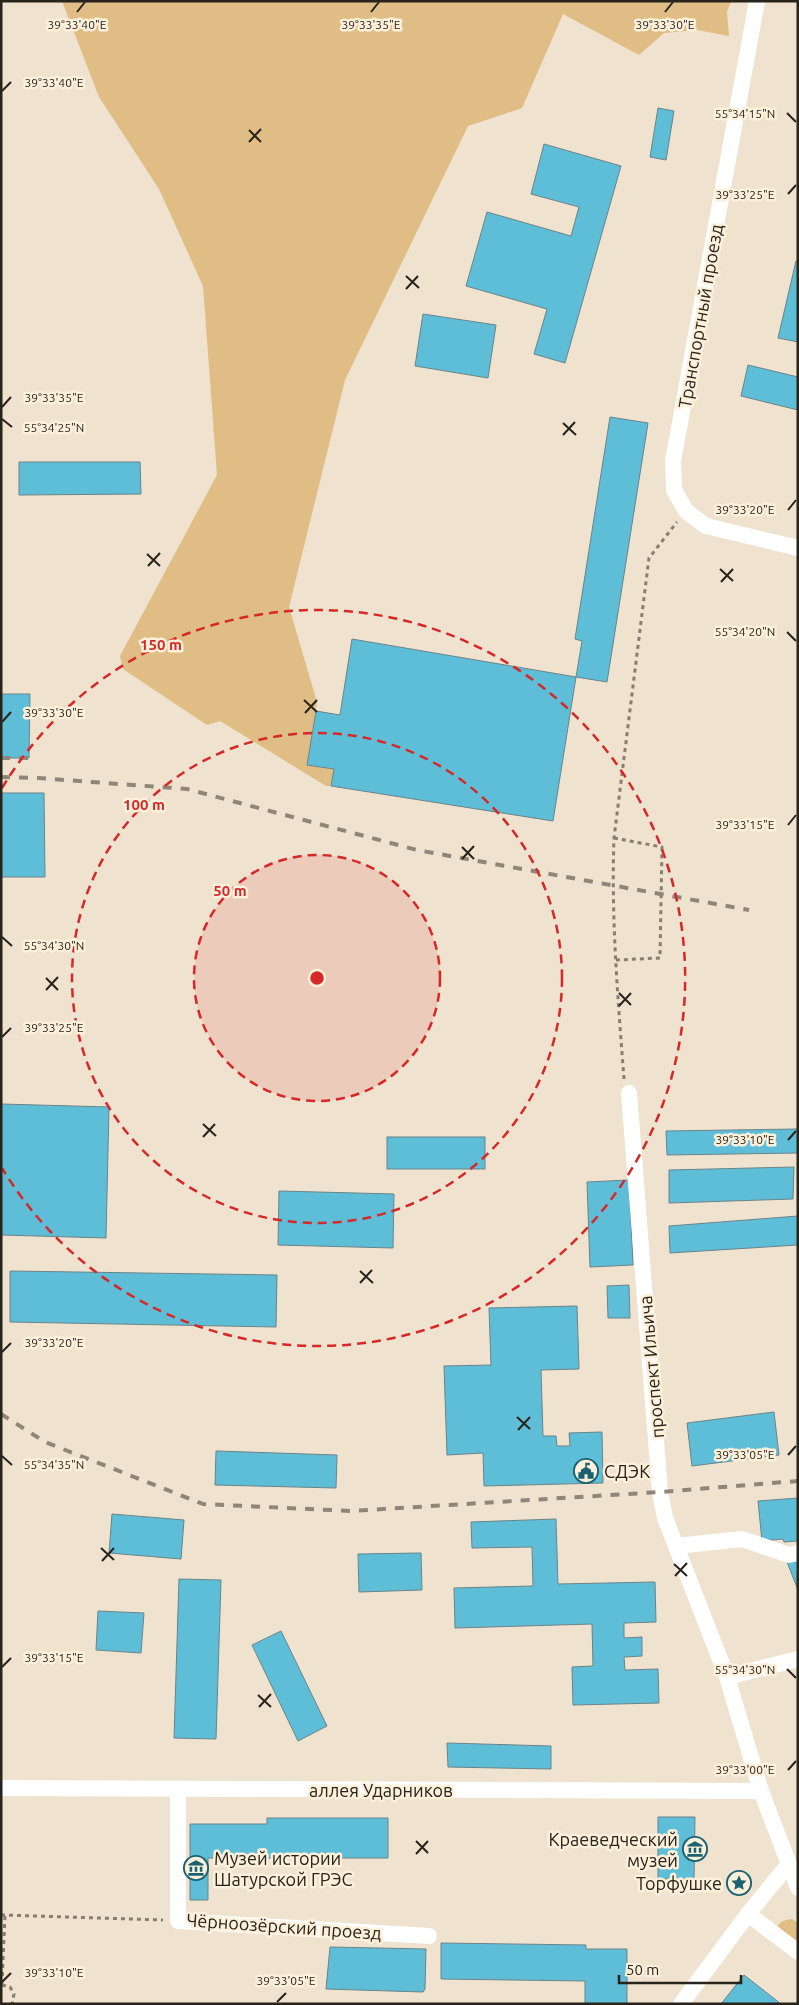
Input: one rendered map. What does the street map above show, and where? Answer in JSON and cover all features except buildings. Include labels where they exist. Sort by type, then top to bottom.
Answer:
[{"type":"street","name":"Транспортный проезд","points":[[757,1],[673,461],[674,490],[686,511],[706,526],[798,548]]},
{"type":"street","name":"проспект Ильича","points":[[629,1093],[660,1492],[665,1518],[726,1677],[761,1791],[798,1888]]},
{"type":"street","points":[[676,1546],[742,1539],[789,1555],[798,1553]]},
{"type":"street","points":[[726,1677],[798,1659]]},
{"type":"street","name":"аллея Ударников","points":[[1,1788],[761,1791]]},
{"type":"street","name":"Чёрноозёрский проезд","points":[[178,1790],[178,1921],[428,1936]]},
{"type":"street","points":[[681,2004],[748,1914],[788,1865]]},
{"type":"street","points":[[748,1914],[798,1952]]},
{"type":"path","points":[[629,1093],[624,1079],[615,960],[612,885],[614,838],[649,558],[686,511]]},
{"type":"path","points":[[614,838],[662,847],[660,958],[615,960]]},
{"type":"path","points":[[12,2004],[14,1994],[10,1987],[2,1985],[3,1915],[178,1921]]},
{"type":"shaded area","points":[[62,1],[731,1],[727,12],[729,36],[697,30],[664,33],[639,55],[563,14],[522,108],[468,126],[345,380],[289,607],[317,702],[307,765],[334,769],[331,786],[326,786],[220,721],[207,725],[123,669],[120,656],[217,475],[203,286],[159,189],[99,97]]},
{"type":"shaded area","points":[[792,1919],[798,1923],[798,1944],[775,1929],[782,1922]]},
{"type":"railway","points":[[1,758],[29,758]]},
{"type":"railway","points":[[1,777],[187,789],[417,850],[749,910]]},
{"type":"railway","points":[[1,1414],[45,1442],[203,1504],[351,1511],[660,1492],[798,1481]]},
{"type":"place","name":"СДЭК","points":[[586,1471]]},
{"type":"place","name":"Краеведческий музей","points":[[695,1849]]},
{"type":"place","name":"Музей истории Шатурской ГРЭС","points":[[196,1868]]},
{"type":"place","name":"Торфушке","points":[[739,1883]]}]
